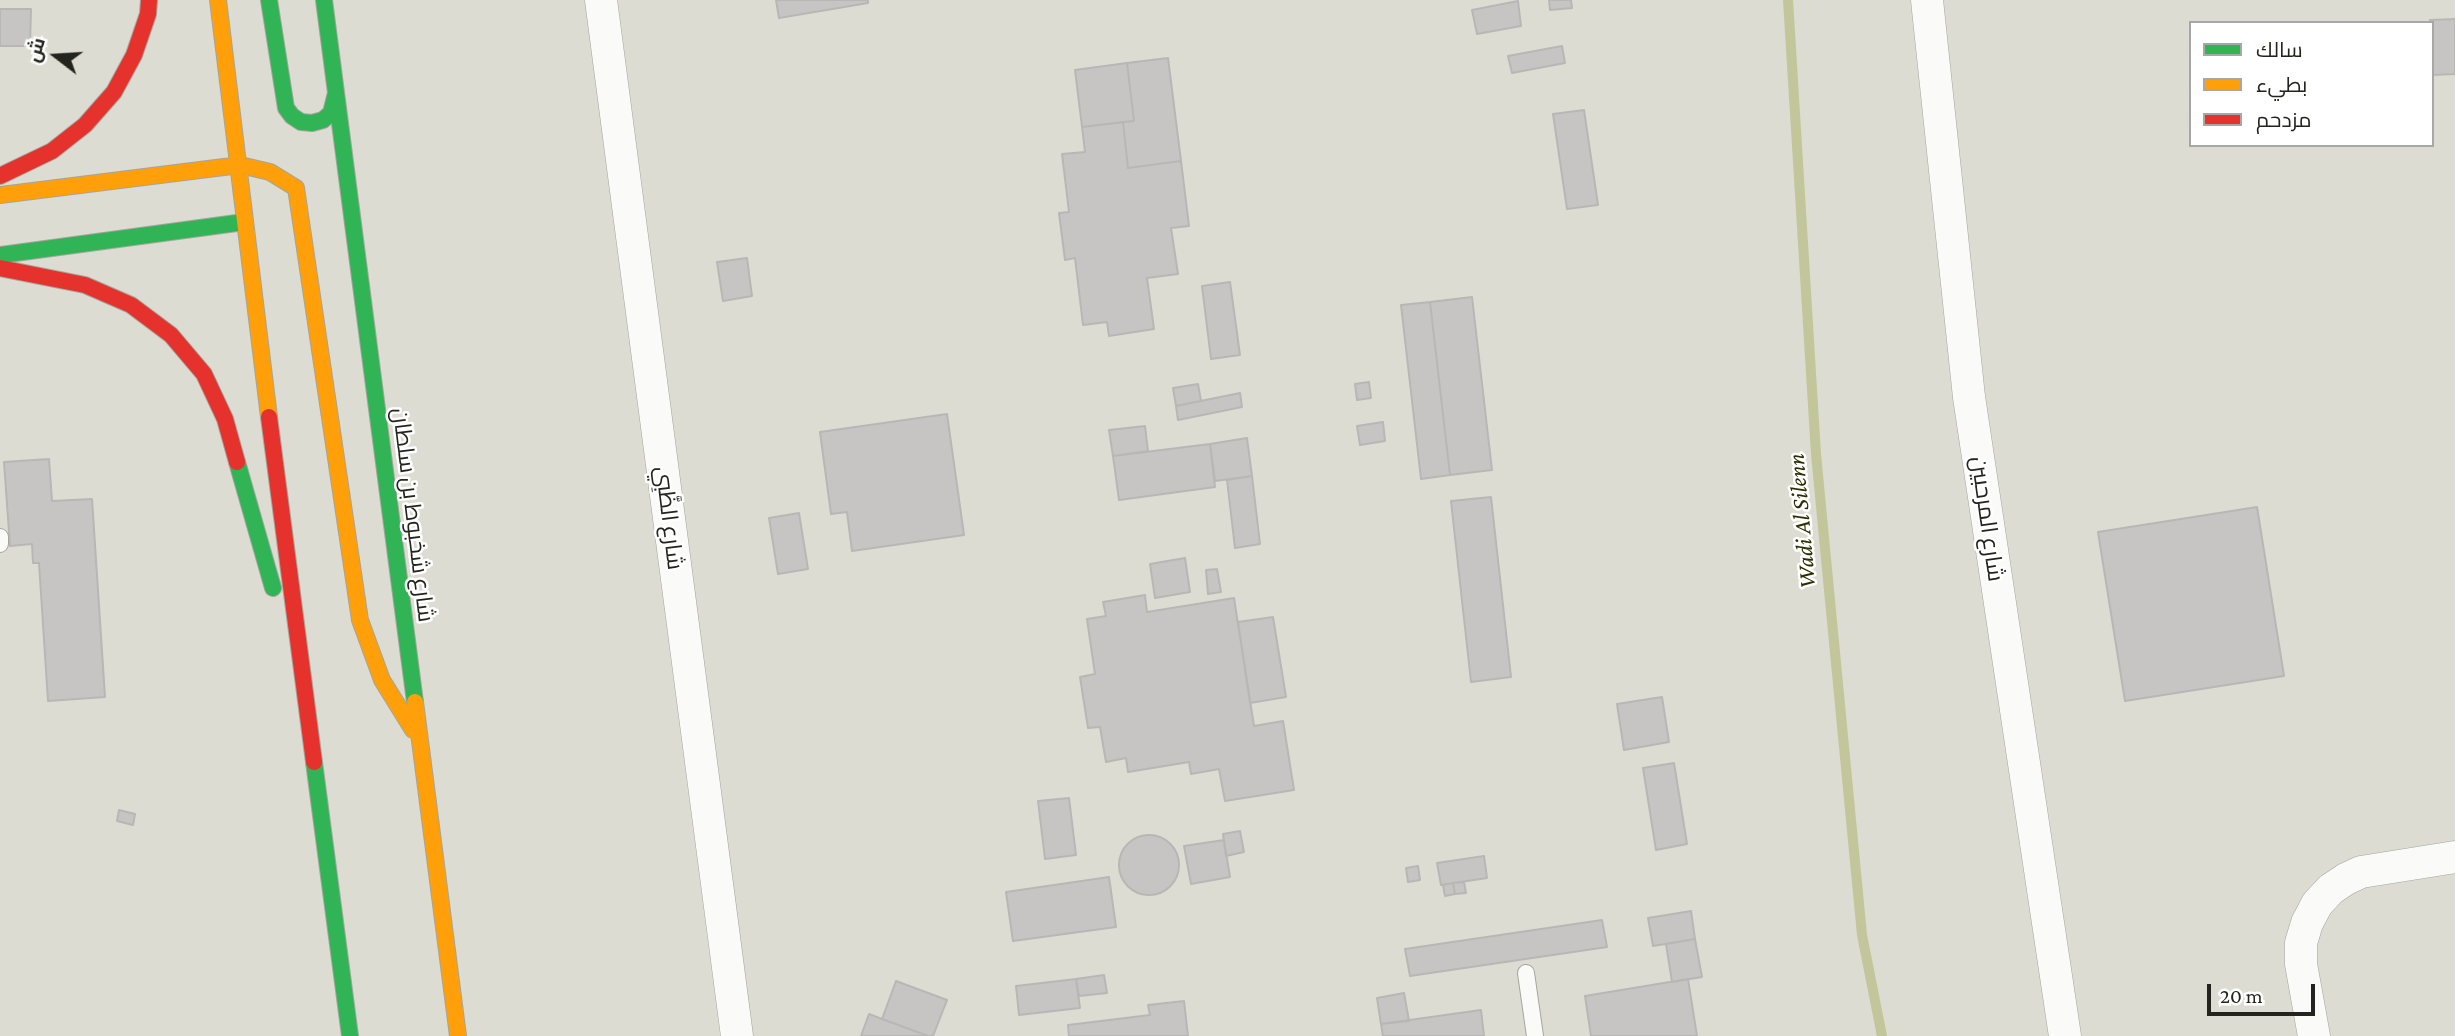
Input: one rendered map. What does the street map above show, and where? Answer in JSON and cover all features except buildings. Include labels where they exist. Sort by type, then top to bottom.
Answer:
[{"type":"main road","points":[[0,176],[52,151],[85,125],[114,92],[134,55],[148,14],[149,0]]},
{"type":"main road","points":[[218,0],[240,165],[252,219],[308,712],[350,1036]]},
{"type":"main road","points":[[269,0],[286,108],[301,122],[323,120],[331,113],[336,93]]},
{"type":"main road","name":"شارع شخبوط بن سلطان","points":[[324,0],[458,1036]]},
{"type":"main road","points":[[326,153],[340,128]]},
{"type":"main road","points":[[0,195],[240,165],[270,172],[290,194],[360,620],[382,680],[420,740]]},
{"type":"main road","points":[[205,170],[224,194],[221,216],[205,227]]},
{"type":"main road","points":[[290,194],[309,175]]},
{"type":"main road","points":[[0,255],[252,219]]},
{"type":"main road","points":[[0,268],[85,285],[131,305],[171,335],[204,374],[225,419],[308,712]]},
{"type":"street","name":"شارع الظَّبِي","points":[[601,0],[737,1036]]},
{"type":"street","name":"شارع المرحبين","points":[[1927,0],[1969,397],[2065,1036]]},
{"type":"street","points":[[2314,1036],[2301,964],[2301,943],[2317,904],[2331,889],[2361,872],[2455,857]]},
{"type":"lane","points":[[0,537],[0,544]]},
{"type":"lane","points":[[1526,973],[1535,1036]]},
{"type":"waterway","name":"Wadi Al Silenn","points":[[1788,0],[1816,454],[1862,935],[1882,1036]]},
{"type":"traffic: fast","points":[[269,0],[286,108],[301,122],[323,120],[331,113],[336,93]]},
{"type":"traffic: fast","points":[[324,0],[415,702]]},
{"type":"traffic: fast","points":[[0,255],[244,222]]},
{"type":"traffic: fast","points":[[237,462],[273,588]]},
{"type":"traffic: fast","points":[[314,762],[350,1036]]},
{"type":"traffic: slow","points":[[218,0],[269,417]]},
{"type":"traffic: slow","points":[[0,195],[240,165]]},
{"type":"traffic: slow","points":[[240,165],[270,172],[296,188],[360,620],[382,680],[413,730]]},
{"type":"traffic: slow","points":[[415,702],[458,1036]]},
{"type":"traffic: jam","points":[[0,176],[52,151],[85,125],[114,92],[134,55],[148,14],[149,0]]},
{"type":"traffic: jam","points":[[0,268],[85,285],[131,305],[171,335],[204,374],[225,419],[237,462]]},
{"type":"traffic: jam","points":[[269,417],[314,762]]}]
